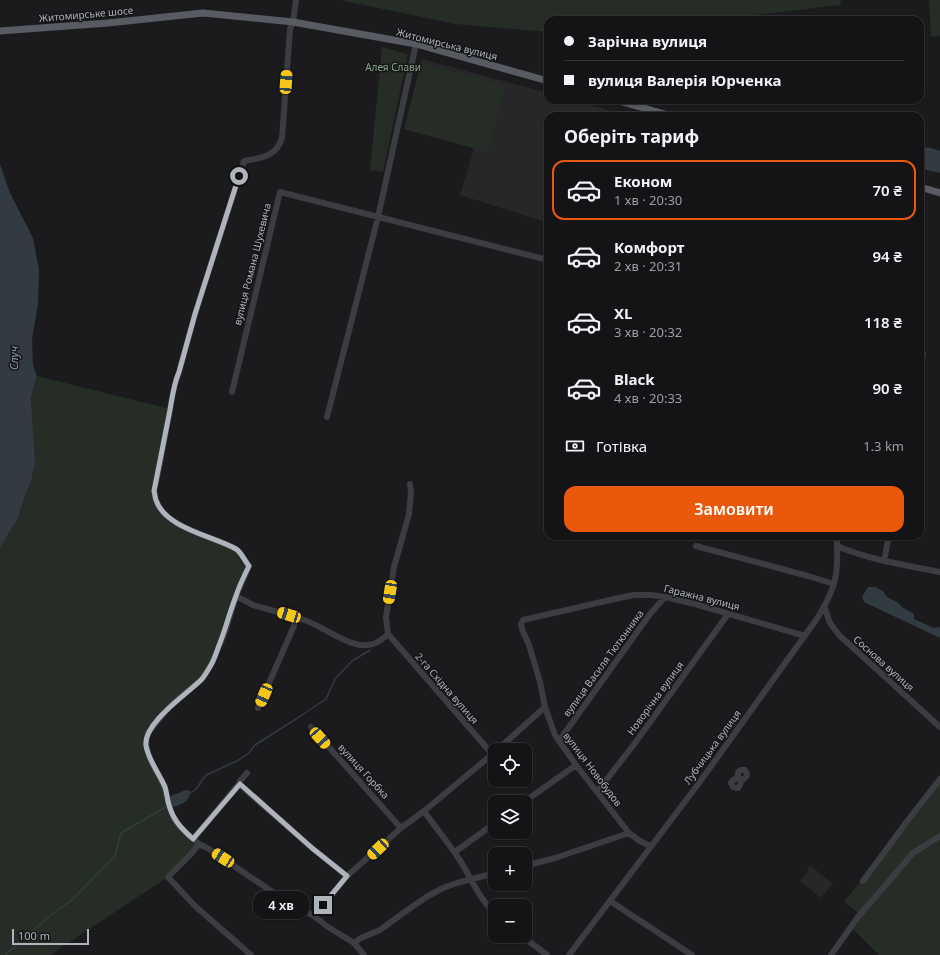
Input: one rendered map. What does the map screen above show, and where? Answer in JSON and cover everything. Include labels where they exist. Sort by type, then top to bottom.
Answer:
[{"type":"main road","name":"Житомирське шосе","points":[[0,31],[108,23],[203,13],[293,22]]},
{"type":"main road","name":"Житомирська вулиця","points":[[293,22],[416,44],[544,80]]},
{"type":"main road","points":[[629,104],[658,112]]},
{"type":"main road","points":[[924,188],[940,193]]},
{"type":"street","points":[[296,0],[293,22],[290,30],[282,138],[277,149],[259,158],[244,161],[174,385],[154,491],[156,501],[171,519],[182,526],[237,550],[249,566],[236,596],[225,632],[206,674],[164,713],[147,734],[146,744],[149,757],[165,788],[169,806],[178,825],[199,844],[214,852],[283,899],[314,916],[328,927],[354,943],[364,955]]},
{"type":"street","points":[[327,417],[378,217],[416,44]]},
{"type":"street","name":"вулиця Романа Шухевича","points":[[232,392],[280,192],[544,259]]},
{"type":"street","points":[[236,596],[253,605],[312,623],[349,642],[361,645],[371,645],[381,640],[388,634],[386,617],[394,567],[409,514],[411,492],[410,484]]},
{"type":"street","name":"Лубчицька вулиця","points":[[569,955],[699,783],[805,636],[824,606],[834,584],[836,573],[837,540]]},
{"type":"street","points":[[884,561],[888,540]]},
{"type":"street","points":[[696,546],[834,584]]},
{"type":"street","points":[[837,546],[856,554],[940,572]]},
{"type":"street","name":"Гаражна вулиця","points":[[523,620],[634,595],[651,595],[695,604],[805,636]]},
{"type":"street","name":"вулиця Василя Тютюнника","points":[[559,741],[650,614],[665,597]]},
{"type":"street","name":"Соснова вулиця","points":[[824,606],[830,623],[839,635],[940,727]]},
{"type":"street","name":"Новорічна вулиця","points":[[597,792],[635,743],[728,614]]},
{"type":"street","points":[[258,708],[294,626],[294,618]]},
{"type":"street","name":"вулиця Новобудов","points":[[523,620],[521,624],[522,629],[529,645],[554,735],[629,833],[650,846]]},
{"type":"street","name":"2-га Східна вулиця","points":[[388,634],[488,745]]},
{"type":"street","points":[[504,743],[545,707]]},
{"type":"street","name":"вулиця Горбка","points":[[311,727],[401,828]]},
{"type":"street","points":[[314,916],[347,876],[401,828],[424,811],[488,757]]},
{"type":"street","points":[[532,796],[576,765]]},
{"type":"street","points":[[193,839],[240,784],[240,780],[247,773]]},
{"type":"street","points":[[863,881],[940,778]]},
{"type":"street","points":[[240,784],[312,848],[347,876]]},
{"type":"street","points":[[424,811],[455,852],[479,894],[488,905]]},
{"type":"street","points":[[455,852],[488,828]]},
{"type":"street","points":[[532,864],[629,833]]},
{"type":"street","points":[[831,955],[858,917],[913,853],[940,836]]},
{"type":"street","points":[[199,844],[168,877],[195,906],[251,955]]},
{"type":"street","points":[[354,943],[361,938],[380,930],[428,896],[443,888],[488,875]]},
{"type":"street","points":[[610,901],[692,955]]},
{"type":"street","points":[[531,943],[547,955]]},
{"type":"shaded area","points":[[422,59],[544,92],[544,104],[586,104],[615,112],[544,112],[544,221],[460,195],[474,148],[404,129]]},
{"type":"shaded area","points":[[810,865],[833,884],[821,898],[800,881],[809,870],[807,869]]},
{"type":"green space","points":[[340,0],[841,0],[840,5],[748,16],[544,16],[544,32],[455,24]]},
{"type":"green space","points":[[929,0],[940,0],[940,36],[931,37]]},
{"type":"green space","name":"Алея Слави","points":[[382,47],[408,54],[383,172],[370,170]]},
{"type":"green space","points":[[421,63],[505,85],[488,152],[404,129]]},
{"type":"green space","points":[[37,376],[170,409],[154,491],[156,501],[171,519],[237,550],[249,566],[225,632],[202,679],[153,726],[146,744],[165,788],[173,817],[199,844],[168,877],[50,955],[0,955],[0,548],[18,518],[26,492],[30,485],[33,429],[31,397]]},
{"type":"green space","points":[[940,782],[940,955],[879,955],[853,929],[860,919],[857,912],[844,902]]},
{"type":"water","points":[[924,147],[940,151],[940,173],[924,169]]},
{"type":"water","name":"Случ","points":[[0,164],[10,193],[33,238],[39,270],[38,304],[32,339],[33,365],[37,376],[31,397],[35,463],[30,485],[26,492],[18,518],[0,548]]},
{"type":"water","points":[[868,587],[875,587],[883,591],[887,597],[914,614],[914,619],[934,628],[940,627],[940,638],[864,602],[862,597]]},
{"type":"water","points":[[186,790],[190,791],[190,795],[187,800],[182,804],[172,807],[169,798]]},
{"type":"waterway","points":[[189,794],[196,789],[206,775],[237,761],[249,753],[255,745],[326,699],[335,679],[352,661],[370,650]]},
{"type":"waterway","points":[[5,955],[52,914],[71,901],[115,856],[121,833],[166,807]]},
{"type":"route","points":[[239,176],[176,378],[154,491],[156,501],[171,519],[182,526],[237,550],[249,566],[236,596],[225,632],[212,663],[202,679],[172,704],[153,726],[147,734],[146,744],[149,757],[165,788],[173,817],[184,831],[193,839],[240,784],[312,848],[347,876],[323,905]]}]
